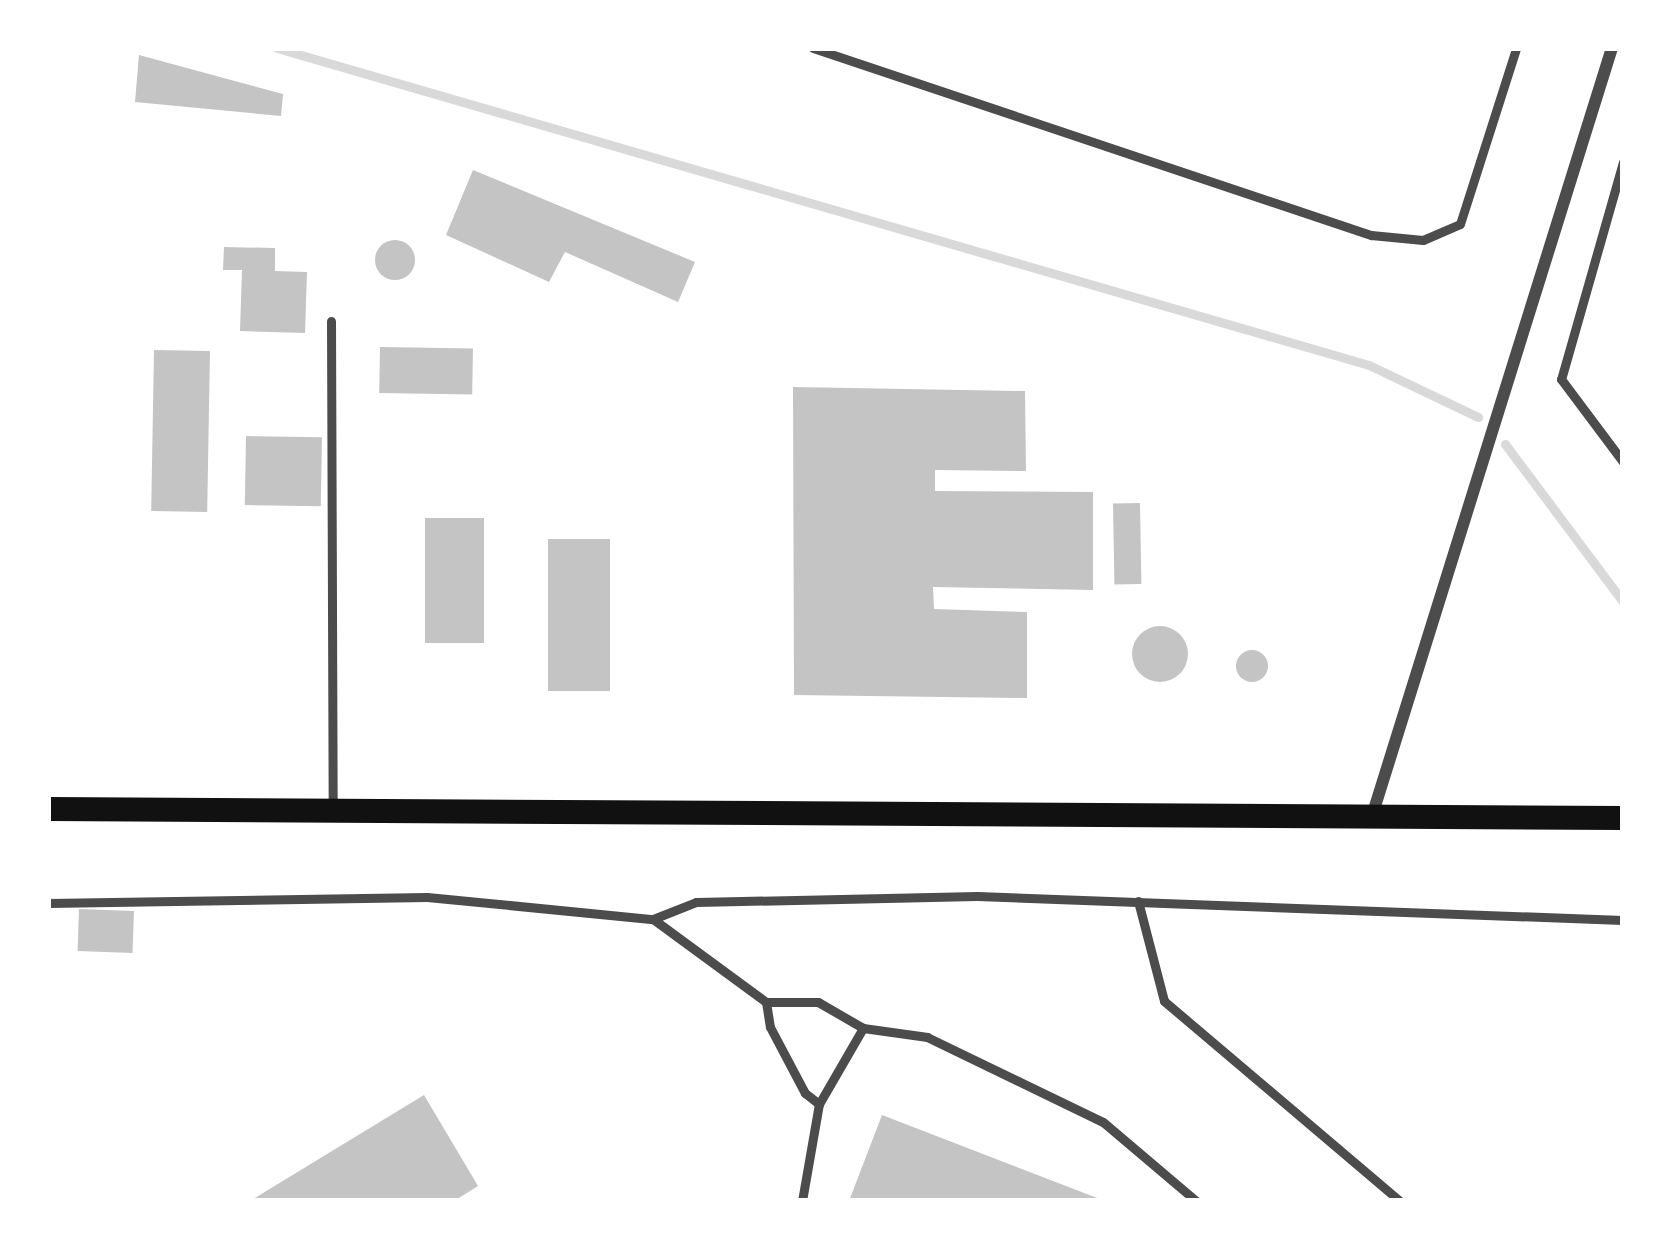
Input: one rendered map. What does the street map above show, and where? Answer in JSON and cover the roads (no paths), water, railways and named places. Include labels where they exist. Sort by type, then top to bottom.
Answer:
[{"type":"main road","points":[[48,809],[1623,818]]},
{"type":"street","points":[[1372,816],[1612,48]]},
{"type":"lane","points":[[813,48],[1371,235],[1423,240],[1460,224],[1516,48]]},
{"type":"lane","points":[[1623,162],[1561,379],[1623,462]]},
{"type":"lane","points":[[331,321],[332,808]]},
{"type":"lane","points":[[48,903],[427,897],[653,919],[696,902],[1138,901],[1623,920]]},
{"type":"lane","points":[[1138,901],[1164,1001],[1400,1201]]},
{"type":"lane","points":[[653,919],[766,1001],[818,1002],[863,1028],[927,1037],[1103,1122],[1196,1201]]},
{"type":"lane","points":[[766,1001],[778,1043],[819,1104]]},
{"type":"lane","points":[[802,1201],[819,1104],[856,1053],[863,1028]]},
{"type":"waterway","points":[[277,48],[1369,365],[1478,417]]},
{"type":"waterway","points":[[1505,444],[1623,602]]}]
